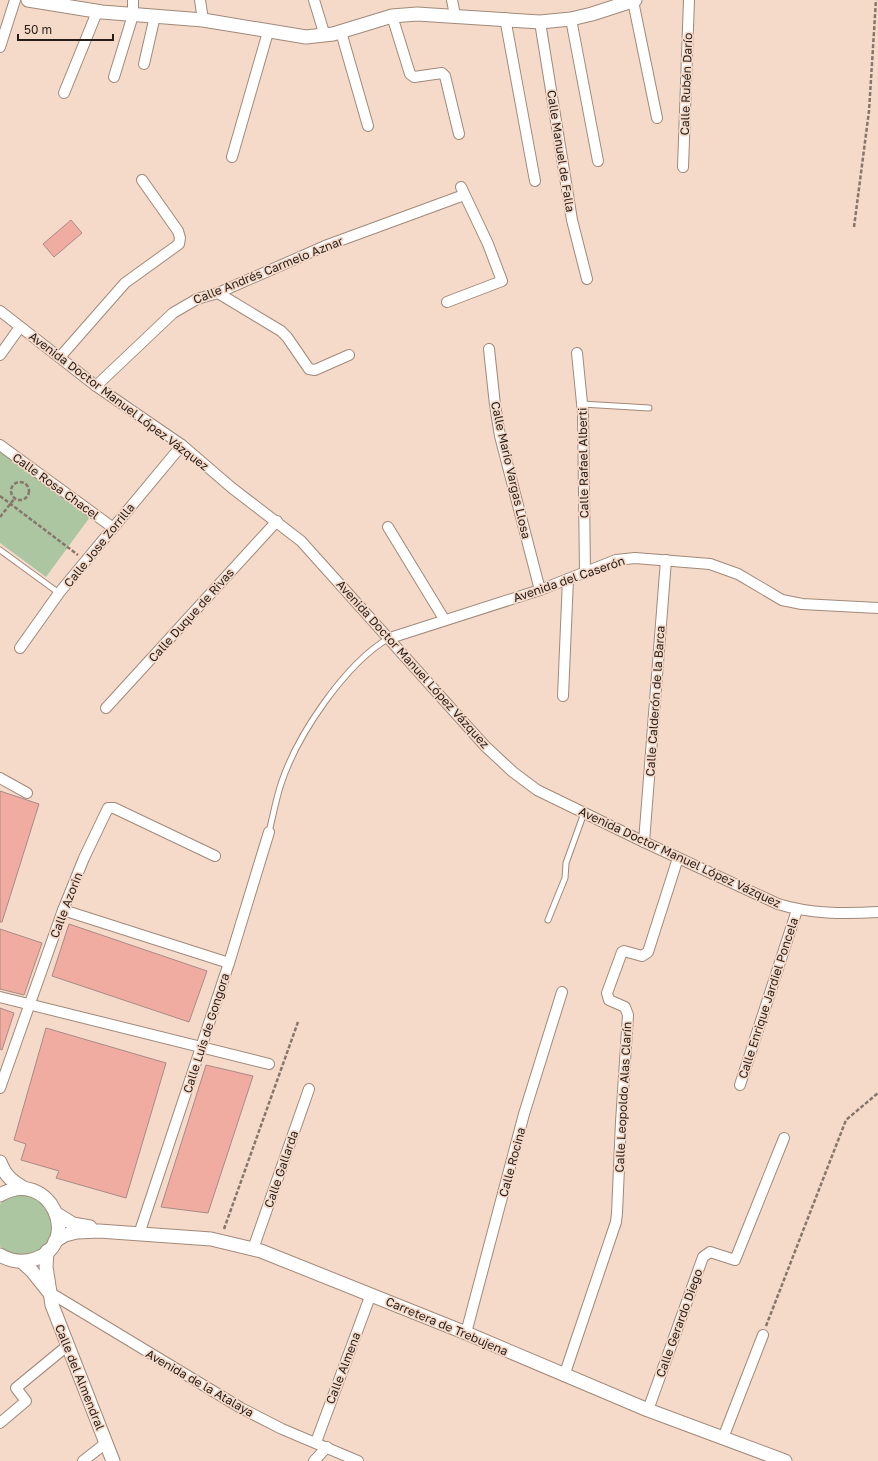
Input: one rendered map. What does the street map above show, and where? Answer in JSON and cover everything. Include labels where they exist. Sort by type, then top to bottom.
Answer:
[{"type":"street","points":[[0,47],[15,0]]},
{"type":"street","points":[[28,0],[97,12],[203,20],[268,32],[306,37],[325,36],[392,16],[417,14],[505,18],[540,22],[571,19],[634,0],[656,118]]},
{"type":"street","points":[[114,77],[133,15],[133,0]]},
{"type":"street","points":[[200,0],[203,20]]},
{"type":"street","points":[[314,0],[325,36]]},
{"type":"street","points":[[452,0],[455,15]]},
{"type":"street","name":"Calle Rubén Darío","points":[[683,167],[689,0]]},
{"type":"street","points":[[64,93],[97,12]]},
{"type":"street","points":[[144,64],[155,16]]},
{"type":"street","points":[[392,16],[410,74],[414,77],[442,73],[445,76],[459,134]]},
{"type":"street","points":[[505,18],[535,181]]},
{"type":"street","points":[[571,19],[598,161]]},
{"type":"street","name":"Calle Manuel de Falla","points":[[540,22],[572,220],[587,279]]},
{"type":"street","points":[[232,157],[268,32]]},
{"type":"street","points":[[341,32],[368,126]]},
{"type":"street","points":[[60,356],[124,283],[179,244],[180,238],[178,231],[142,180]]},
{"type":"street","name":"Calle Andrés Carmelo Aznar","points":[[96,386],[173,313],[197,299],[218,293],[325,246],[463,191],[488,244],[502,281],[500,284],[447,302]]},
{"type":"street","points":[[218,293],[280,331],[287,338],[309,369],[315,370],[349,355]]},
{"type":"street","name":"Avenida Doctor Manuel López Vázquez","points":[[0,311],[60,356],[96,386],[182,445],[232,488],[277,521],[301,541],[390,638],[485,746],[513,772],[537,790],[644,842],[778,904],[797,910],[845,914],[878,912]]},
{"type":"street","points":[[0,356],[20,327]]},
{"type":"street","name":"Calle Mario Vargas Llosa","points":[[489,349],[500,436],[540,590]]},
{"type":"street","name":"Calle Rafael Alberti","points":[[577,353],[582,404],[584,574]]},
{"type":"street","name":"Calle Rosa Chacel","points":[[0,445],[112,527]]},
{"type":"street","name":"Calle Jose Zorrilla","points":[[20,648],[59,593],[112,527],[182,445]]},
{"type":"street","name":"Calle Duque de Rivas","points":[[106,708],[277,521]]},
{"type":"street","points":[[388,527],[444,619]]},
{"type":"street","name":"Avenida del Caserón","points":[[390,638],[444,619],[540,590],[584,574],[616,560],[635,558],[710,564],[725,568],[782,600],[802,604],[878,608]]},
{"type":"street","name":"Calle Calderón de la Barca","points":[[644,842],[666,560]]},
{"type":"street","points":[[563,696],[568,579]]},
{"type":"street","points":[[0,778],[27,793]]},
{"type":"street","name":"Calle Azorin","points":[[0,1088],[63,910],[84,858],[108,808],[114,808],[215,856]]},
{"type":"street","name":"Calle Luis de Gongora","points":[[139,1234],[230,963],[269,832]]},
{"type":"street","name":"Calle Leopoldo Alas Clarín","points":[[564,1376],[616,1222],[628,1015],[625,1007],[609,1000],[607,994],[622,952],[624,950],[642,956],[648,952],[678,858]]},
{"type":"street","points":[[63,910],[230,963]]},
{"type":"street","name":"Calle Enrique Jardiel Poncela","points":[[740,1085],[797,910]]},
{"type":"street","name":"Calle Rocina","points":[[466,1333],[524,1114],[562,992]]},
{"type":"street","points":[[0,997],[270,1064]]},
{"type":"street","name":"Calle Gallarda","points":[[253,1249],[309,1089]]},
{"type":"street","name":"Calle Gerardo Diego","points":[[648,1410],[703,1257],[710,1252],[735,1260],[784,1138]]},
{"type":"street","points":[[0,1162],[4,1173],[12,1181],[24,1188],[44,1196],[52,1204],[57,1214],[58,1232],[51,1246],[46,1267],[49,1292]]},
{"type":"street","points":[[0,1195],[12,1189],[24,1188]]},
{"type":"street","name":"Carretera de Trebujena","points":[[57,1214],[73,1224],[84,1225],[99,1231]]},
{"type":"street","name":"Carretera de Trebujena","points":[[22,1262],[39,1258],[65,1235],[77,1232],[99,1231],[219,1241],[253,1249],[309,1269],[371,1294],[648,1410],[785,1461]]},
{"type":"street","points":[[0,1255],[7,1259],[22,1262],[32,1270],[49,1292]]},
{"type":"street","name":"Calle del Almendral","points":[[49,1292],[52,1305],[67,1346],[113,1461]]},
{"type":"street","name":"Avenida de la Atalaya","points":[[49,1292],[241,1408],[282,1429],[316,1442],[358,1461]]},
{"type":"street","name":"Calle Almena","points":[[316,1442],[371,1294]]},
{"type":"street","points":[[722,1438],[762,1335]]},
{"type":"street","points":[[0,1423],[26,1401],[16,1388],[67,1346]]},
{"type":"street","points":[[83,1461],[106,1443]]},
{"type":"street","points":[[314,1461],[327,1447]]},
{"type":"lane","points":[[582,404],[649,408]]},
{"type":"lane","points":[[0,550],[59,593]]},
{"type":"lane","points":[[269,832],[281,784],[294,751],[311,723],[349,672],[377,645],[390,638]]},
{"type":"lane","points":[[548,920],[565,878],[566,863],[584,813]]},
{"type":"path","points":[[854,227],[869,111],[876,0]]},
{"type":"path","points":[[18,482],[26,484],[30,491],[29,495],[22,500],[15,498],[12,495],[12,487],[18,482]]},
{"type":"path","points":[[0,496],[86,560]]},
{"type":"path","points":[[0,517],[15,498]]},
{"type":"path","points":[[219,1241],[298,1022]]},
{"type":"path","points":[[762,1335],[846,1120],[878,1093]]},
{"type":"green space","points":[[0,450],[90,517],[46,577],[0,543]]},
{"type":"green space","points":[[17,1195],[25,1195],[38,1200],[44,1206],[51,1218],[52,1229],[49,1239],[42,1248],[32,1254],[22,1256],[10,1254],[0,1246],[0,1204],[7,1198]]},
{"type":"building","points":[[71,220],[82,233],[54,257],[43,244]]},
{"type":"building","points":[[0,791],[39,804],[2,922],[0,922]]},
{"type":"building","points":[[69,924],[207,971],[189,1022],[52,976]]},
{"type":"building","points":[[0,929],[42,943],[24,995],[0,989]]},
{"type":"building","points":[[0,1008],[14,1013],[2,1050],[0,1049]]},
{"type":"building","points":[[46,1028],[166,1063],[126,1198],[56,1178],[59,1171],[21,1160],[26,1144],[14,1140]]},
{"type":"building","points":[[206,1065],[253,1076],[208,1213],[161,1207]]}]
